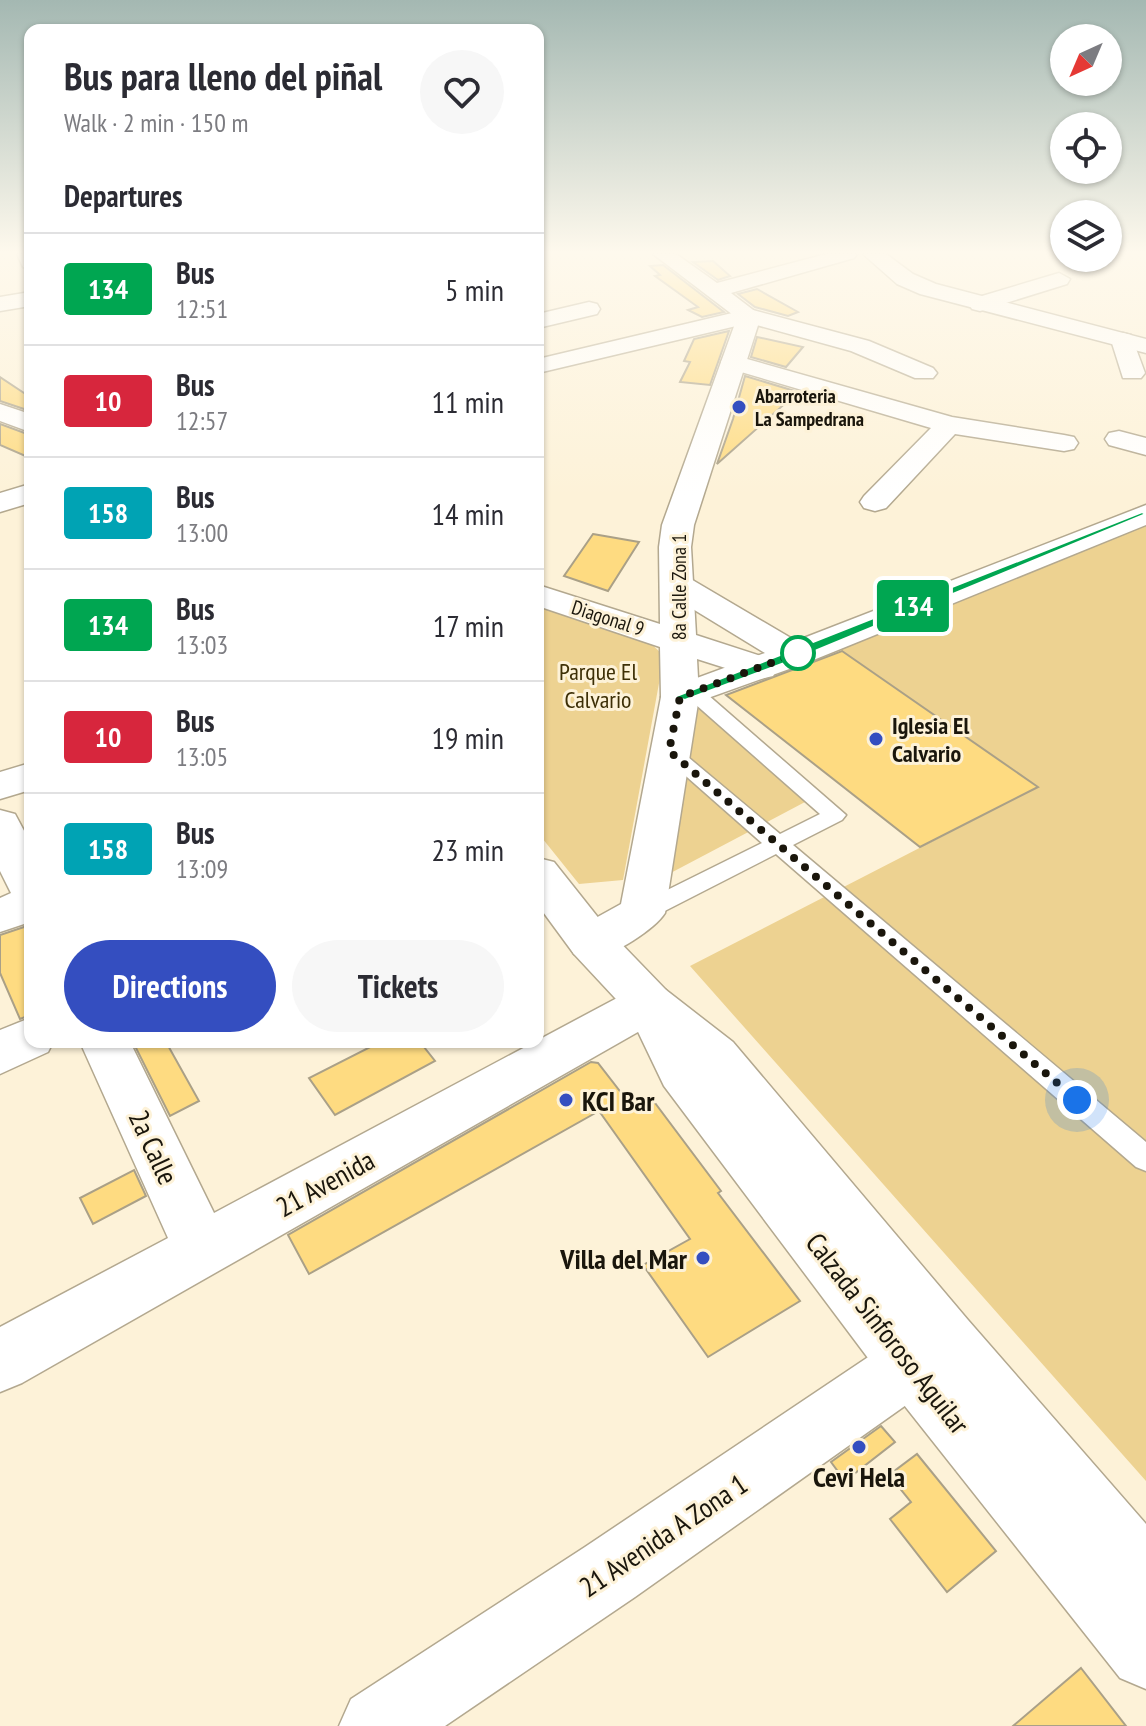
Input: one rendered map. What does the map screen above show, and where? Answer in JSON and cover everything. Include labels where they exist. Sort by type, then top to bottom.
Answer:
[{"type":"street","points":[[544,365],[671,335]]},
{"type":"street","name":"8a Calle Zona 1","points":[[642,913],[669,751],[686,695],[679,640],[675,547],[678,525],[743,335]]},
{"type":"street","points":[[816,335],[871,350],[924,373]]},
{"type":"street","points":[[1101,335],[1134,343],[1132,373]]},
{"type":"street","points":[[733,362],[949,425],[1064,443]]},
{"type":"street","points":[[0,412],[24,422]]},
{"type":"street","points":[[875,502],[949,425]]},
{"type":"street","points":[[0,503],[24,495]]},
{"type":"street","points":[[686,695],[1146,514]]},
{"type":"street","points":[[677,585],[793,655]]},
{"type":"street","name":"Diagonal 9","points":[[544,597],[760,668]]},
{"type":"street","points":[[0,786],[24,778]]},
{"type":"street","points":[[0,824],[24,874]]},
{"type":"street","name":"Calzada Sinforoso Aguilar","points":[[544,881],[591,942],[649,1003],[682,1071],[929,1352],[1146,1578]]},
{"type":"street","points":[[0,916],[24,906]]},
{"type":"street","points":[[591,942],[642,913]]},
{"type":"street","name":"21 Avenida","points":[[0,1361],[649,1003]]},
{"type":"street","points":[[0,1054],[24,1041]]},
{"type":"street","name":"2a Calle","points":[[108,1048],[203,1251]]},
{"type":"street","name":"Calzada Sinforoso Aguilar","points":[[929,1352],[1146,1652]]},
{"type":"street","name":"21 Avenida A Zona 1","points":[[378,1726],[610,1572],[929,1352]]},
{"type":"lane","points":[[642,913],[835,815],[686,695]]},
{"type":"lane","points":[[669,751],[1146,1159]]},
{"type":"green space","points":[[1146,520],[1146,1481],[690,966],[1038,787],[835,646]]},
{"type":"green space","name":"Parque El Calvario","points":[[544,602],[640,633],[664,656],[623,880],[579,884],[544,840]]},
{"type":"green space","points":[[694,697],[805,802],[646,886]]},
{"type":"building","points":[[728,335],[710,385],[680,382],[690,362],[684,361],[694,339]]},
{"type":"building","points":[[757,337],[803,347],[786,367],[751,357]]},
{"type":"building","points":[[745,376],[798,392],[717,464],[733,419]]},
{"type":"building","points":[[0,377],[24,393],[24,409],[0,401]]},
{"type":"building","points":[[0,424],[24,433],[24,455],[0,445]]},
{"type":"building","points":[[593,534],[639,542],[608,591],[564,576]]},
{"type":"building","name":"Iglesia El Calvario","points":[[842,651],[1038,787],[920,847],[726,695]]},
{"type":"building","points":[[24,927],[24,1017],[20,1019],[0,973],[0,935]]},
{"type":"building","points":[[136,1048],[169,1048],[199,1101],[170,1116]]},
{"type":"building","points":[[368,1048],[425,1048],[435,1061],[335,1115],[309,1078]]},
{"type":"building","points":[[591,1062],[598,1063],[633,1108],[652,1099],[800,1301],[708,1357],[643,1265],[690,1239],[599,1111],[309,1274],[288,1235]]},
{"type":"building","points":[[134,1170],[146,1196],[93,1224],[80,1198]]},
{"type":"building","name":"Cevi Hela","points":[[881,1426],[895,1442],[845,1481],[831,1462]]},
{"type":"building","points":[[917,1454],[996,1551],[947,1592],[890,1519],[911,1502],[889,1475]]},
{"type":"building","points":[[1081,1668],[1126,1726],[1013,1726]]},
{"type":"bus line","name":"134","points":[[680,697],[1146,514]]},
{"type":"place","name":"Abarroteria La Sampedrana","points":[[739,407]]},
{"type":"place","name":"Iglesia El Calvario","points":[[876,739]]},
{"type":"place","name":"KCI Bar","points":[[566,1100]]},
{"type":"place","name":"Villa del Mar","points":[[703,1258]]},
{"type":"place","name":"Cevi Hela","points":[[859,1447]]},
{"type":"route","points":[[798,653],[680,697],[669,751],[1077,1100]]}]
